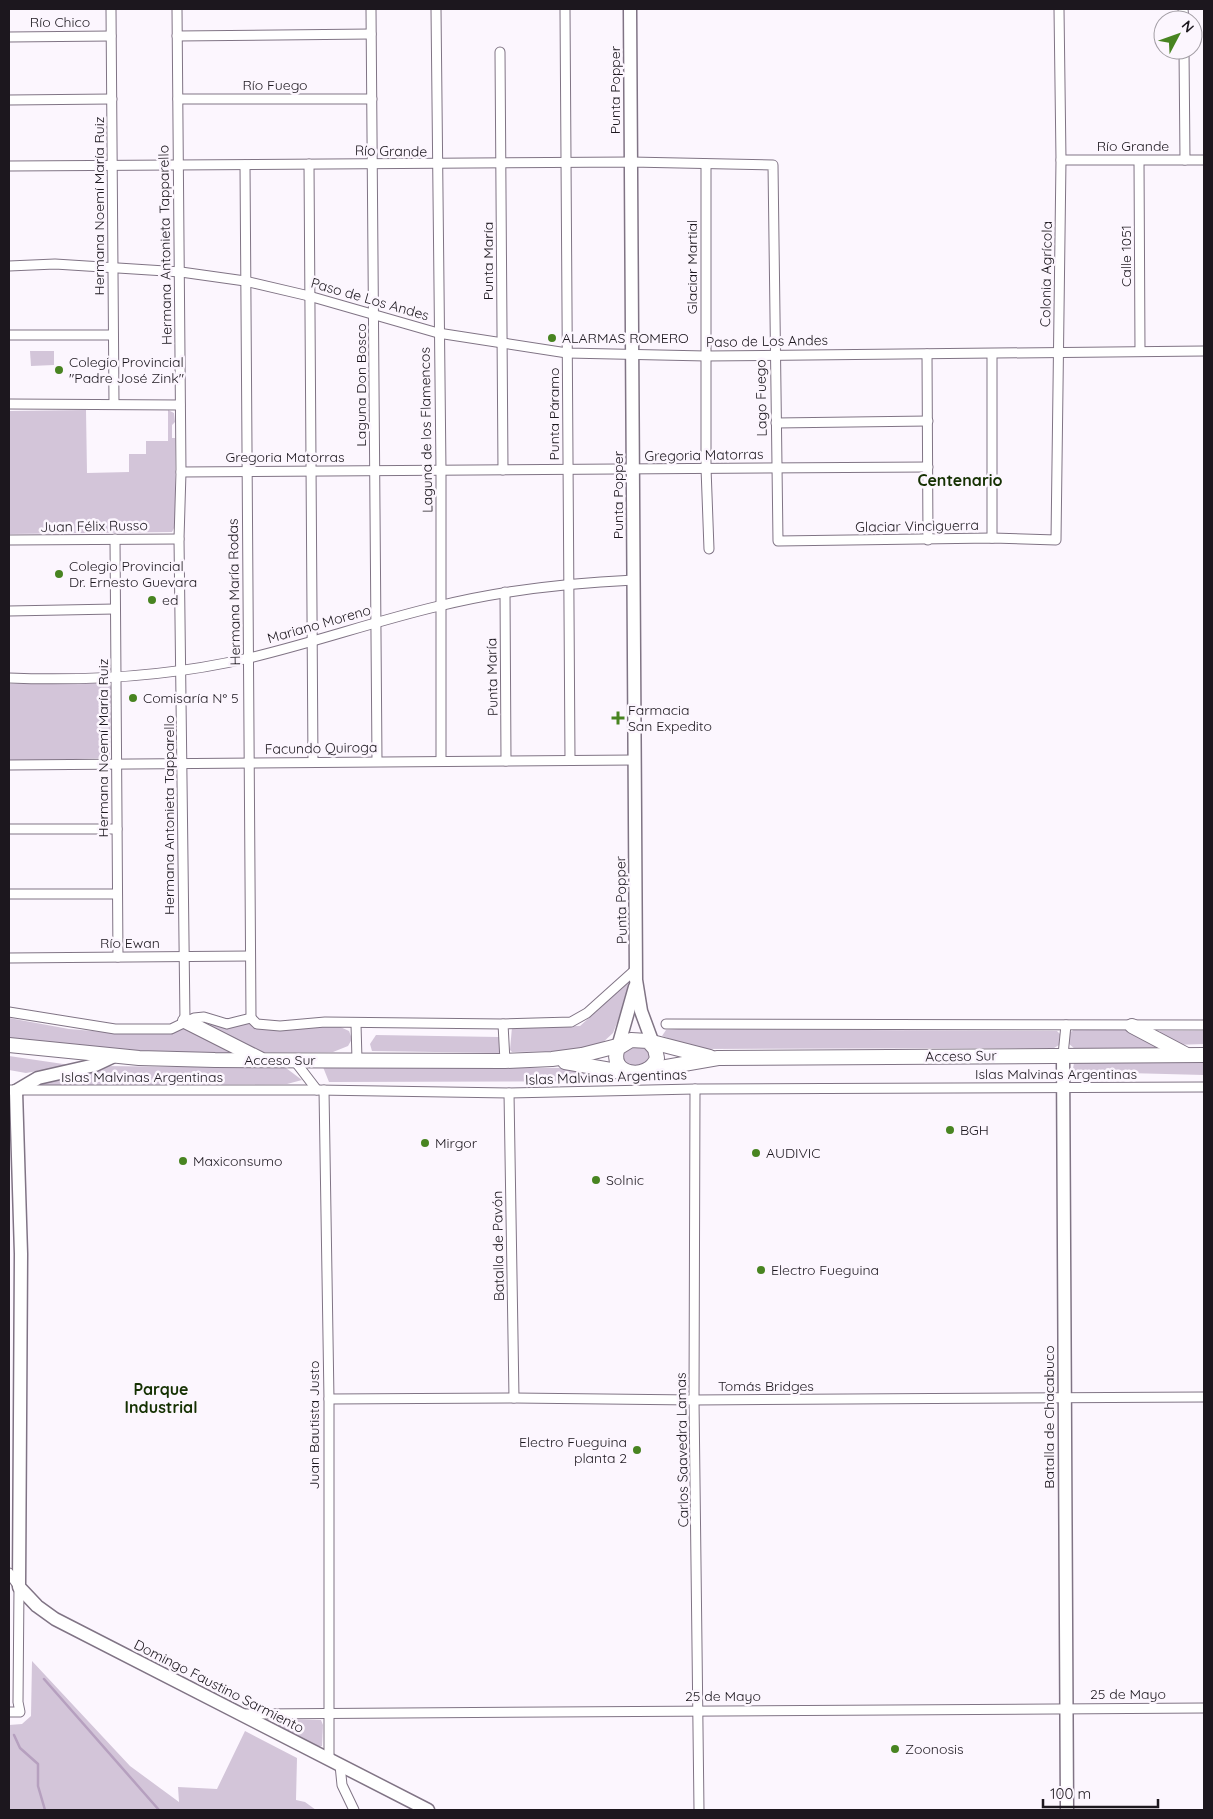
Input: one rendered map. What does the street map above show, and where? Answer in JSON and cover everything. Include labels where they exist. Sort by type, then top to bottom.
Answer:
[{"type":"main road","points":[[185,1021],[263,1060]]},
{"type":"main road","points":[[1132,1026],[1188,1056]]},
{"type":"main road","points":[[631,1040],[652,1044],[657,1058],[649,1070],[641,1073],[629,1073],[618,1065],[618,1048],[631,1040]]},
{"type":"main road","name":"Acceso Sur","points":[[652,1044],[718,1058]]},
{"type":"main road","name":"Acceso Sur","points":[[9,1045],[112,1057],[263,1060],[552,1059],[618,1048]]},
{"type":"main road","name":"Acceso Sur","points":[[649,1070],[718,1058],[1204,1055]]},
{"type":"main road","name":"Acceso Sur","points":[[552,1059],[629,1073]]},
{"type":"street","name":"Hermana Noemí María Ruiz","points":[[111,9],[114,404]]},
{"type":"street","name":"Hermana Antonieta Tapparello","points":[[177,9],[182,472],[179,539],[185,1021]]},
{"type":"street","name":"Laguna Don Bosco","points":[[371,9],[377,761]]},
{"type":"street","name":"Laguna de los Flamencos","points":[[436,9],[438,333],[441,471],[441,760]]},
{"type":"street","name":"Punta Páramo","points":[[564,9],[570,759]]},
{"type":"street","name":"Punta Popper","points":[[630,9],[636,975],[640,1010],[652,1044]]},
{"type":"street","name":"Colonia Agrícola","points":[[1056,540],[1061,160],[1059,9]]},
{"type":"street","points":[[178,36],[371,34]]},
{"type":"street","name":"Río Chico","points":[[9,36],[111,36]]},
{"type":"street","name":"Punta María","points":[[500,52],[503,470]]},
{"type":"street","points":[[1184,60],[1185,160]]},
{"type":"street","name":"Río Fuego","points":[[178,100],[372,98]]},
{"type":"street","points":[[9,100],[112,99]]},
{"type":"street","name":"Río Grande","points":[[1061,160],[1204,160]]},
{"type":"street","name":"Calle 1051","points":[[1139,161],[1140,350]]},
{"type":"street","name":"Río Grande","points":[[9,166],[437,165],[631,162],[774,165]]},
{"type":"street","points":[[309,164],[313,762]]},
{"type":"street","name":"Glaciar Martial","points":[[706,164],[706,468],[709,549]]},
{"type":"street","name":"Hermana María Rodas","points":[[245,165],[251,1018]]},
{"type":"street","name":"Lago Fuego","points":[[774,165],[774,354],[778,541]]},
{"type":"street","name":"Paso de Los Andes","points":[[9,266],[55,264],[180,272],[245,281],[309,296],[438,333],[567,353],[633,356],[706,356],[774,354],[1058,354],[1140,350],[1204,351]]},
{"type":"street","points":[[9,335],[113,335]]},
{"type":"street","points":[[927,354],[928,540]]},
{"type":"street","points":[[992,354],[992,538]]},
{"type":"street","points":[[9,404],[180,405]]},
{"type":"street","points":[[776,423],[928,421]]},
{"type":"street","name":"Gregoria Matorras","points":[[182,472],[928,467]]},
{"type":"street","name":"Glaciar Vinciguerra","points":[[778,541],[992,538],[1056,540]]},
{"type":"street","name":"Hermana Noemí María Ruiz","points":[[115,539],[118,957]]},
{"type":"street","name":"Juan Félix Russo","points":[[9,540],[179,539]]},
{"type":"street","name":"Mariano Moreno","points":[[9,678],[49,680],[116,676],[182,669],[248,658],[441,605],[505,592],[568,583],[634,580]]},
{"type":"street","name":"Punta María","points":[[505,592],[506,761]]},
{"type":"street","points":[[9,611],[115,609]]},
{"type":"street","name":"Facundo Quiroga","points":[[9,765],[182,765],[441,760],[634,760]]},
{"type":"street","points":[[9,829],[117,829]]},
{"type":"street","points":[[9,894],[118,894]]},
{"type":"street","name":"Río Ewan","points":[[9,958],[250,956]]},
{"type":"street","points":[[9,1012],[115,1029],[171,1029],[185,1021],[204,1018],[232,1024],[251,1018],[257,1024],[265,1026],[325,1022],[356,1024],[503,1024],[571,1022],[579,1019],[636,975]]},
{"type":"street","name":"Punta Popper","points":[[618,1048],[636,975]]},
{"type":"street","points":[[640,1010],[661,1037],[693,1053]]},
{"type":"street","points":[[356,1024],[357,1060]]},
{"type":"street","points":[[503,1024],[505,1060]]},
{"type":"street","points":[[666,1024],[1204,1025]]},
{"type":"street","name":"Batalla de Chacabuco","points":[[1066,1025],[1062,1087],[1067,1810]]},
{"type":"street","points":[[9,1712],[20,1712],[18,1702],[21,1254],[11,1089],[38,1078],[95,1066],[112,1057]]},
{"type":"street","points":[[294,1060],[321,1090]]},
{"type":"street","name":"Islas Malvinas Argentinas","points":[[11,1089],[509,1093],[695,1088],[1204,1087]]},
{"type":"street","name":"Carlos Saavedra Lamas","points":[[695,1088],[694,1400],[699,1810]]},
{"type":"street","name":"Juan Bautista Justo","points":[[321,1090],[328,1399],[328,1712],[335,1762],[342,1784],[354,1810]]},
{"type":"street","name":"Batalla de Pavón","points":[[509,1093],[514,1398]]},
{"type":"street","name":"Tomás Bridges","points":[[328,1399],[514,1398],[694,1400],[1204,1396]]},
{"type":"street","name":"Domingo Faustino Sarmiento","points":[[9,1573],[37,1606],[55,1619],[428,1810]]},
{"type":"street","name":"25 de Mayo","points":[[242,1714],[1204,1708]]},
{"type":"shaded area","points":[[30,351],[54,351],[54,365],[31,366]]},
{"type":"shaded area","points":[[86,410],[87,473],[129,472],[129,454],[146,454],[146,441],[168,441],[168,410],[174,413],[175,422],[172,425],[172,438],[175,438],[175,526],[172,532],[9,534],[9,411]]},
{"type":"shaded area","points":[[107,682],[111,687],[110,758],[9,761],[9,684]]},
{"type":"shaded area","points":[[632,979],[630,990],[613,1033],[600,1045],[581,1051],[512,1052],[510,1050],[512,1027],[580,1026]]},
{"type":"shaded area","points":[[9,1018],[69,1029],[130,1034],[157,1034],[185,1027],[240,1053],[162,1055],[9,1039]]},
{"type":"shaded area","points":[[195,1020],[250,1024],[253,1028],[336,1025],[349,1031],[352,1039],[348,1046],[333,1052],[253,1052]]},
{"type":"shaded area","points":[[1075,1029],[1132,1030],[1163,1048],[1075,1049],[1068,1043],[1069,1033]]},
{"type":"shaded area","points":[[666,1030],[1057,1031],[1060,1034],[1059,1045],[1054,1048],[698,1049],[662,1036]]},
{"type":"shaded area","points":[[1159,1031],[1204,1031],[1204,1044],[1174,1045]]},
{"type":"shaded area","points":[[376,1035],[499,1037],[499,1053],[372,1051],[370,1044]]},
{"type":"shaded area","points":[[630,1045],[648,1047],[652,1060],[638,1069],[623,1063],[621,1053]]},
{"type":"shaded area","points":[[9,1056],[70,1065],[26,1073],[9,1070]]},
{"type":"shaded area","points":[[1204,1062],[1204,1075],[1089,1072],[1086,1079],[1075,1078],[1072,1074],[1074,1063]]},
{"type":"shaded area","points":[[104,1066],[286,1068],[302,1080],[287,1084],[33,1085]]},
{"type":"shaded area","points":[[323,1067],[587,1068],[639,1081],[329,1082]]},
{"type":"shaded area","points":[[32,1661],[130,1766],[179,1802],[178,1787],[217,1789],[245,1731],[297,1758],[296,1800],[305,1802],[316,1810],[9,1810],[9,1725],[22,1724],[31,1716]]},
{"type":"shaded area","points":[[282,1719],[321,1720],[323,1725],[322,1746],[318,1747],[279,1727],[278,1723]]},
{"type":"waterway","points":[[44,1679],[159,1810]]},
{"type":"waterway","points":[[14,1735],[20,1748],[38,1764],[38,1786],[45,1810]]},
{"type":"place","name":"ALARMAS ROMERO","points":[[552,338]]},
{"type":"place","name":"Colegio Provincial \"Padre José Zink\"","points":[[59,370]]},
{"type":"place","name":"Colegio Provincial Dr. Ernesto Guevara","points":[[59,574]]},
{"type":"place","name":"ed","points":[[152,600]]},
{"type":"place","name":"Comisaría N° 5","points":[[133,698]]},
{"type":"place","name":"Farmacia San Expedito","points":[[618,718]]},
{"type":"place","name":"BGH","points":[[950,1130]]},
{"type":"place","name":"Mirgor","points":[[425,1143]]},
{"type":"place","name":"AUDIVIC","points":[[756,1153]]},
{"type":"place","name":"Maxiconsumo","points":[[183,1161]]},
{"type":"place","name":"Solnic","points":[[596,1180]]},
{"type":"place","name":"Electro Fueguina","points":[[761,1270]]},
{"type":"place","name":"Electro Fueguina planta 2","points":[[637,1450]]},
{"type":"place","name":"Zoonosis","points":[[895,1749]]},
{"type":"district","name":"Centenario","points":[[960,480]]},
{"type":"district","name":"Parque Industrial","points":[[161,1398]]}]
